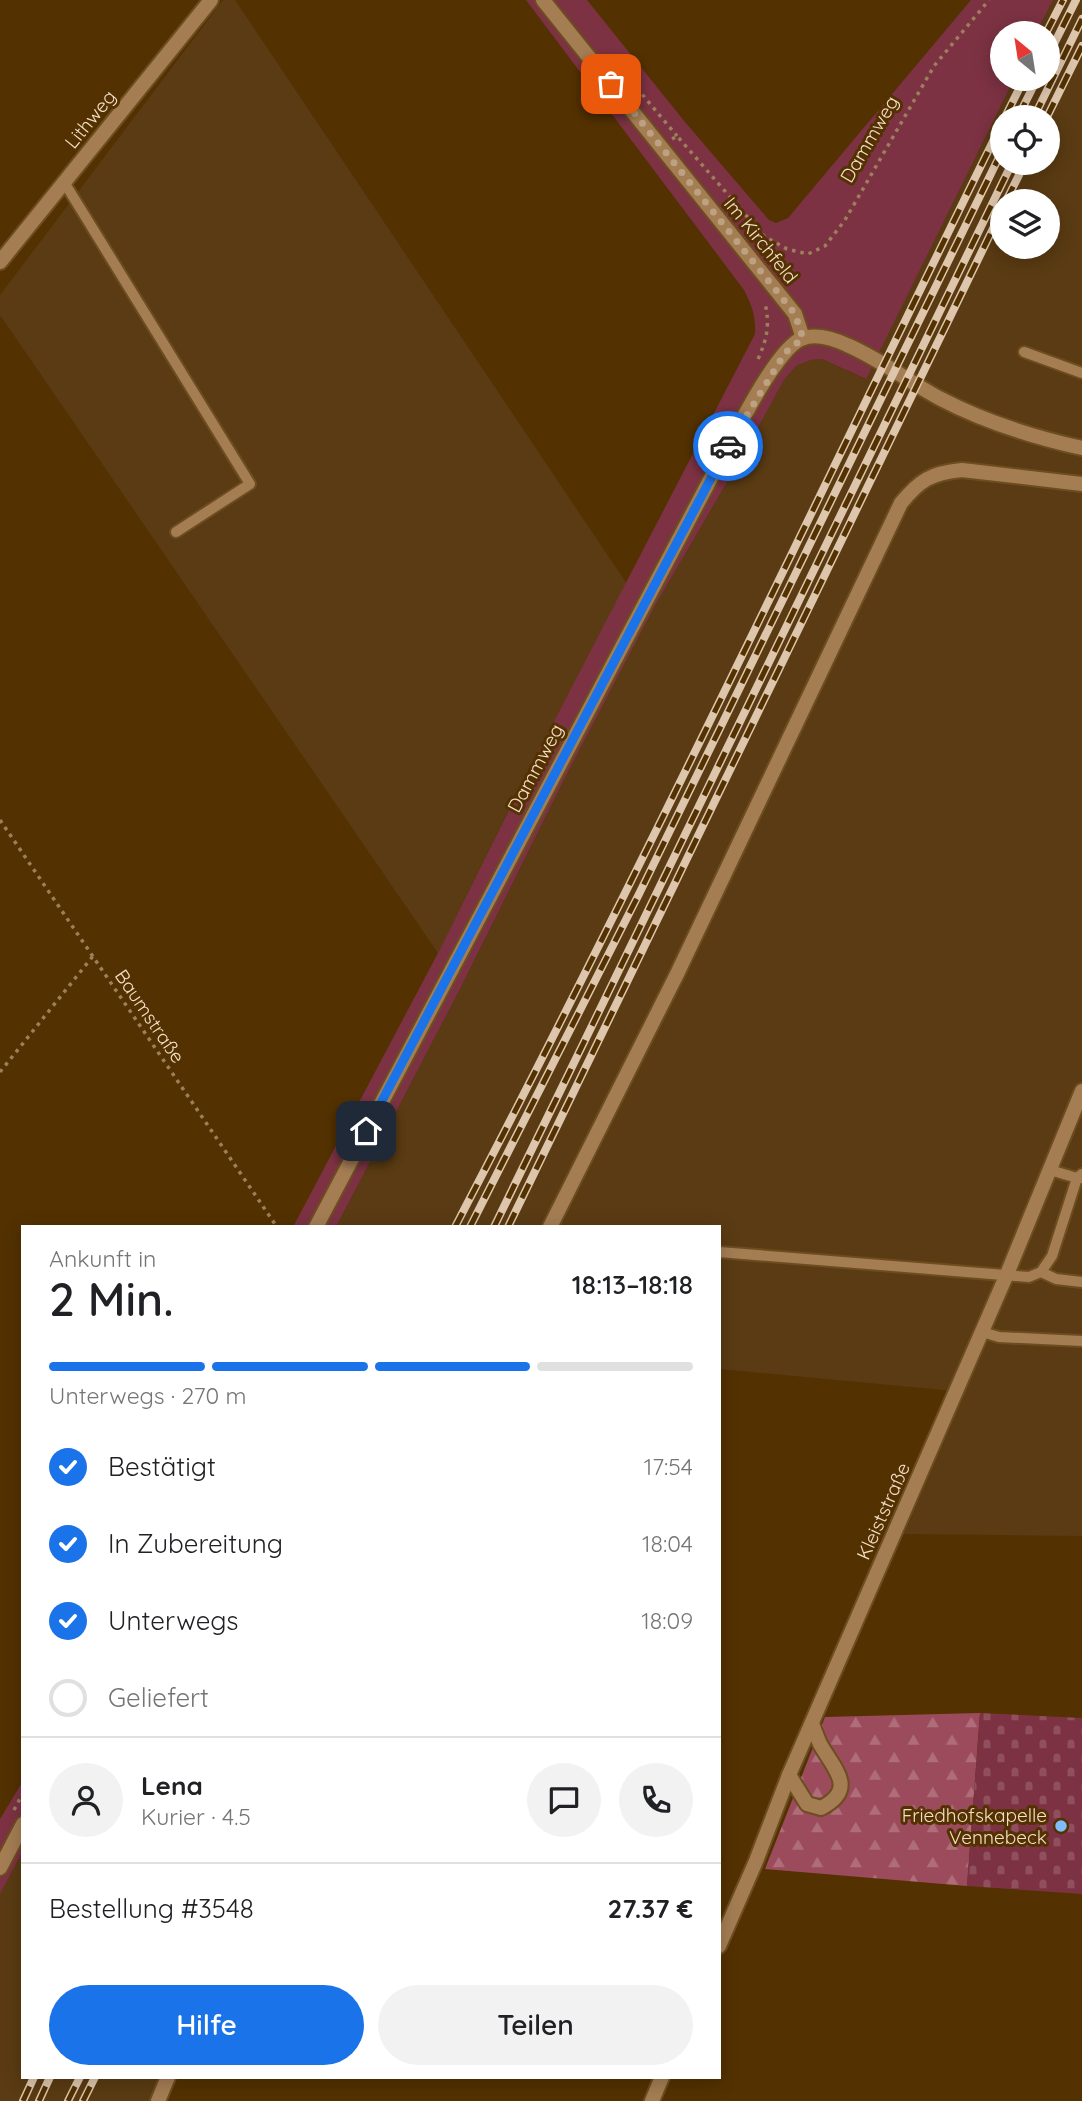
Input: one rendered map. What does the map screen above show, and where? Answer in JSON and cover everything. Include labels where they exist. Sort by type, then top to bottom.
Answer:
[{"type":"street","name":"Lithweg","points":[[0,262],[211,0]]},
{"type":"street","name":"Im Kirchfeld","points":[[543,0],[795,314],[803,338]]},
{"type":"street","points":[[803,338],[819,336],[848,345],[942,400],[1028,436],[1082,449]]},
{"type":"street","name":"Dammweg","points":[[317,1225],[721,459],[771,372],[785,353],[803,338]]},
{"type":"street","points":[[551,1225],[682,962],[901,503],[915,486],[946,471],[961,470],[1082,485]]},
{"type":"street","name":"Kleiststraße","points":[[721,1941],[754,1867],[789,1775],[1007,1274],[1082,1091]]},
{"type":"street","points":[[789,1775],[807,1804],[821,1808],[833,1801],[842,1787],[840,1774],[819,1742],[812,1723]]},
{"type":"street","points":[[0,1868],[21,1828]]},
{"type":"street","points":[[158,2101],[167,2079]]},
{"type":"street","points":[[652,2101],[661,2079]]},
{"type":"lane","points":[[64,182],[250,484],[176,532]]},
{"type":"lane","points":[[1024,352],[1082,373]]},
{"type":"lane","points":[[721,1251],[1028,1277],[1041,1272],[1052,1256],[1080,1176],[1050,1170]]},
{"type":"lane","points":[[1041,1272],[1056,1279],[1082,1282]]},
{"type":"lane","points":[[982,1332],[999,1337],[1082,1342]]},
{"type":"path","name":"Dammweg","points":[[764,236],[787,249],[808,254],[825,246],[845,220],[933,66],[989,0]]},
{"type":"path","name":"Baumstraße","points":[[0,820],[276,1225]]},
{"type":"path","points":[[0,1072],[93,956]]},
{"type":"shaded area","points":[[223,0],[235,0],[627,584],[534,760],[438,953],[0,315],[0,295]]},
{"type":"shaded area","points":[[1053,0],[1082,0],[1082,1536],[904,1534],[965,1392],[721,1369],[721,1225],[337,1225],[655,606],[784,380],[796,366],[822,359],[865,379],[990,127],[990,175],[1060,175],[1060,105],[1001,105],[1008,91],[1060,91],[1060,21],[1042,21]]},
{"type":"shaded area","points":[[21,1855],[21,2079],[159,2079],[150,2101],[0,2101],[0,1894]]},
{"type":"green space","points":[[526,0],[587,0],[685,122],[769,220],[776,223],[788,218],[971,0],[1053,0],[1042,21],[990,21],[990,91],[1008,91],[1001,105],[990,105],[990,128],[866,379],[822,359],[796,366],[784,380],[655,606],[337,1225],[294,1225],[438,953],[534,760],[755,334],[753,311],[744,290]]},
{"type":"green space","points":[[980,1713],[967,1886],[765,1869],[825,1717]]},
{"type":"green space","points":[[980,1713],[1082,1718],[1082,1894],[967,1886]]},
{"type":"green space","points":[[21,1784],[21,1855],[0,1894],[0,1819]]},
{"type":"railway","points":[[1052,21],[1063,0]]},
{"type":"railway","points":[[1060,32],[1076,0]]},
{"type":"railway","points":[[1040,105],[1082,19]]},
{"type":"railway","points":[[1053,105],[1082,46]]},
{"type":"railway","points":[[1011,105],[1018,91]]},
{"type":"railway","points":[[1024,105],[1031,91]]},
{"type":"railway","points":[[456,1225],[664,814],[990,148]]},
{"type":"railway","points":[[471,1225],[639,894],[990,175]]},
{"type":"railway","points":[[495,1225],[1006,175]]},
{"type":"railway","points":[[1012,189],[1019,175]]},
{"type":"railway","points":[[509,1225],[990,235]]},
{"type":"railway","points":[[23,2101],[33,2079]]},
{"type":"railway","points":[[39,2101],[49,2079]]},
{"type":"railway","points":[[68,2101],[79,2079]]},
{"type":"railway","points":[[83,2101],[94,2079]]},
{"type":"way so far","points":[[611,84],[795,314],[803,338],[785,353],[771,372],[728,446]]},
{"type":"place","name":"Friedhofskapelle Vennebeck","points":[[1061,1826]]},
{"type":"route","points":[[366,1131],[728,446]]}]
